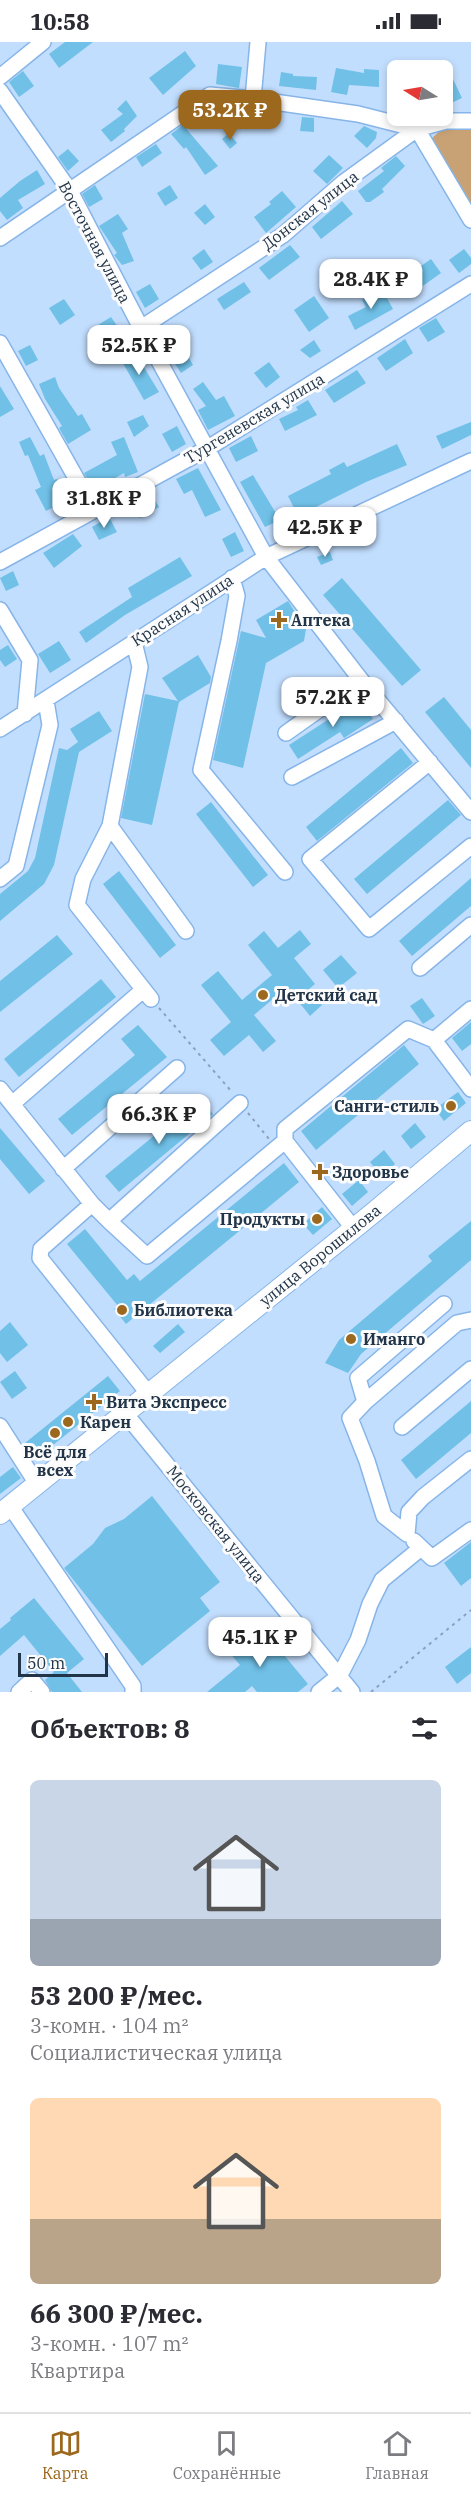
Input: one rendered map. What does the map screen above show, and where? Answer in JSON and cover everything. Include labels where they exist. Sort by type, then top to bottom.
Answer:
[{"type":"main road","name":"улица Ворошилова","points":[[5,1510],[354,1229],[471,1131]]},
{"type":"street","points":[[0,77],[43,42]]},
{"type":"street","points":[[253,99],[258,42]]},
{"type":"street","name":"Восточная улица","points":[[0,91],[70,191],[141,328],[266,558],[362,680],[471,812]]},
{"type":"street","points":[[0,238],[202,99],[218,95],[358,114],[417,129],[446,121],[471,121]]},
{"type":"street","points":[[417,129],[471,220]]},
{"type":"street","name":"Донская улица","points":[[141,328],[283,235],[344,182],[417,129]]},
{"type":"street","name":"Тургеневская улица","points":[[0,562],[208,448],[471,284]]},
{"type":"street","points":[[0,344],[94,510]]},
{"type":"street","name":"Красная улица","points":[[0,729],[266,558],[471,461]]},
{"type":"street","points":[[232,578],[237,596],[230,641],[201,770],[285,872]]},
{"type":"street","points":[[0,610],[30,660],[25,714]]},
{"type":"street","points":[[12,1104],[147,995],[77,905],[83,879],[110,826],[140,667],[134,642]]},
{"type":"street","points":[[286,733],[362,680]]},
{"type":"street","points":[[0,879],[16,866],[50,725],[46,701]]},
{"type":"street","points":[[292,777],[396,721]]},
{"type":"street","points":[[430,762],[310,859],[369,928],[471,846]]},
{"type":"street","points":[[110,826],[186,931]]},
{"type":"street","points":[[420,968],[471,925]]},
{"type":"street","points":[[434,1040],[471,1010]]},
{"type":"street","points":[[0,1089],[92,1204],[147,1256],[281,1145],[285,1129],[408,1029],[434,1040],[471,1089]]},
{"type":"street","points":[[63,1169],[177,1068]]},
{"type":"street","points":[[109,1221],[237,1099]]},
{"type":"street","points":[[281,1145],[354,1229]]},
{"type":"street","points":[[92,1204],[41,1249],[40,1258],[148,1394]]},
{"type":"street","points":[[365,1402],[358,1378],[444,1304]]},
{"type":"street","points":[[471,1320],[457,1323],[365,1402],[350,1418],[367,1461],[384,1516],[432,1558],[471,1530]]},
{"type":"street","points":[[402,1427],[471,1369]]},
{"type":"street","name":"Московская улица","points":[[124,1412],[352,1692]]},
{"type":"street","points":[[0,1426],[38,1484]]},
{"type":"street","points":[[407,1534],[409,1512],[423,1497],[471,1459]]},
{"type":"street","points":[[5,1510],[132,1686],[133,1692]]},
{"type":"street","points":[[319,1692],[340,1676],[358,1640],[370,1605],[382,1580],[421,1548]]},
{"type":"street","points":[[19,1692],[32,1680],[42,1692]]},
{"type":"path","points":[[147,995],[237,1099],[281,1145]]},
{"type":"path","points":[[371,1692],[471,1610]]},
{"type":"shaded area","points":[[441,130],[471,130],[471,208],[432,138]]},
{"type":"building","points":[[65,42],[93,42],[59,68],[49,54]]},
{"type":"building","points":[[185,51],[196,66],[163,95],[149,78]]},
{"type":"building","points":[[218,64],[242,67],[239,88],[216,84]]},
{"type":"building","points":[[336,68],[364,73],[364,69],[379,70],[379,87],[349,85],[347,95],[331,92]]},
{"type":"building","points":[[23,71],[34,86],[19,97],[9,82]]},
{"type":"building","points":[[281,72],[293,74],[293,76],[317,77],[316,90],[279,86]]},
{"type":"building","points":[[453,79],[462,98],[453,102]]},
{"type":"building","points":[[126,100],[137,116],[124,129],[125,131],[111,142],[101,130],[123,114],[117,109]]},
{"type":"building","points":[[250,109],[268,112],[265,128],[247,125]]},
{"type":"building","points":[[302,117],[314,118],[314,132],[300,131]]},
{"type":"building","points":[[183,125],[218,166],[205,175],[186,147],[184,149],[171,134]]},
{"type":"building","points":[[364,126],[377,132],[376,138],[367,148],[354,136]]},
{"type":"building","points":[[229,133],[237,143],[230,149],[222,139]]},
{"type":"building","points":[[156,144],[162,153],[142,167],[136,157]]},
{"type":"building","points":[[68,149],[79,161],[68,171],[58,157]]},
{"type":"building","points":[[329,155],[343,168],[327,184],[313,171]]},
{"type":"building","points":[[396,156],[405,166],[382,189],[384,192],[370,202],[366,202],[358,191],[384,171],[381,168]]},
{"type":"building","points":[[37,170],[45,184],[18,200],[23,208],[7,220],[0,211],[0,198]]},
{"type":"building","points":[[95,185],[103,199],[89,207],[82,194]]},
{"type":"building","points":[[170,185],[178,198],[165,206],[157,193]]},
{"type":"building","points":[[282,191],[296,207],[266,233],[254,217],[271,204],[269,202]]},
{"type":"building","points":[[342,201],[353,214],[321,239],[312,227]]},
{"type":"building","points":[[205,204],[215,217],[205,225],[194,213]]},
{"type":"building","points":[[118,214],[128,229],[122,233],[134,261],[122,265],[114,255],[117,253],[99,226]]},
{"type":"building","points":[[290,245],[300,257],[269,280],[259,268]]},
{"type":"building","points":[[204,249],[213,262],[201,270],[192,258]]},
{"type":"building","points":[[464,249],[471,258],[471,264],[459,273],[449,260]]},
{"type":"building","points":[[431,259],[441,273],[420,288],[421,291],[407,297],[401,285],[414,271]]},
{"type":"building","points":[[244,282],[251,292],[224,310],[217,299]]},
{"type":"building","points":[[150,284],[159,299],[145,308],[136,292]]},
{"type":"building","points":[[382,289],[393,309],[355,330],[348,316],[366,307],[362,300]]},
{"type":"building","points":[[314,296],[329,318],[309,332],[294,310]]},
{"type":"building","points":[[64,299],[75,315],[60,325],[49,308]]},
{"type":"building","points":[[111,317],[122,333],[99,348],[88,331]]},
{"type":"building","points":[[436,318],[445,332],[428,342],[419,328]]},
{"type":"building","points":[[170,325],[193,365],[181,373],[155,334]]},
{"type":"building","points":[[405,339],[413,353],[386,371],[377,358]]},
{"type":"building","points":[[314,340],[321,351],[310,358],[300,350]]},
{"type":"building","points":[[30,345],[38,360],[26,366],[18,351]]},
{"type":"building","points":[[134,351],[159,392],[144,400],[120,358]]},
{"type":"building","points":[[269,362],[280,377],[266,388],[254,373]]},
{"type":"building","points":[[357,370],[366,383],[334,403],[325,390]]},
{"type":"building","points":[[55,377],[59,388],[78,416],[82,414],[91,430],[68,444],[59,428],[62,426],[45,399],[39,384]]},
{"type":"building","points":[[203,382],[216,400],[224,396],[235,416],[208,430],[198,410],[206,406],[193,389]]},
{"type":"building","points":[[0,386],[14,409],[0,417]]},
{"type":"building","points":[[308,400],[317,415],[285,431],[279,419],[298,410],[296,407]]},
{"type":"building","points":[[143,415],[149,426],[134,437],[127,422]]},
{"type":"building","points":[[471,422],[471,435],[442,449],[436,436]]},
{"type":"building","points":[[177,426],[186,444],[172,452],[162,434]]},
{"type":"building","points":[[251,436],[258,451],[236,462],[229,448]]},
{"type":"building","points":[[30,437],[40,456],[44,454],[54,480],[57,479],[68,500],[46,511],[35,490],[41,487],[28,455],[25,456],[19,442]]},
{"type":"building","points":[[124,437],[138,472],[125,477],[124,473],[94,490],[84,473],[117,455],[111,442]]},
{"type":"building","points":[[397,444],[407,465],[366,482],[298,516],[288,496],[331,474],[329,470],[344,462],[347,467]]},
{"type":"building","points":[[198,468],[221,510],[205,517],[192,490],[184,494],[176,479]]},
{"type":"building","points":[[253,475],[280,520],[265,527],[240,482]]},
{"type":"building","points":[[151,494],[159,507],[140,518],[132,505]]},
{"type":"building","points":[[109,517],[117,532],[99,540],[92,527]]},
{"type":"building","points":[[235,532],[244,551],[231,557],[222,539]]},
{"type":"building","points":[[73,534],[82,546],[54,568],[43,553]]},
{"type":"building","points":[[330,552],[333,560],[321,565],[317,557]]},
{"type":"building","points":[[180,557],[192,576],[125,615],[86,643],[79,632],[132,597],[128,588]]},
{"type":"building","points":[[13,571],[19,585],[6,591],[0,578]]},
{"type":"building","points":[[342,578],[421,670],[402,686],[323,595]]},
{"type":"building","points":[[288,601],[306,629],[304,641],[266,663],[243,768],[213,760],[241,631],[266,638],[256,620]]},
{"type":"building","points":[[59,641],[71,660],[50,673],[38,654]]},
{"type":"building","points":[[8,645],[17,659],[5,667],[0,660],[0,650]]},
{"type":"building","points":[[198,655],[211,677],[210,683],[179,702],[152,825],[121,818],[145,694],[178,701],[162,678]]},
{"type":"building","points":[[444,697],[471,730],[471,768],[425,712]]},
{"type":"building","points":[[360,699],[373,719],[344,738],[340,732],[298,759],[289,745]]},
{"type":"building","points":[[99,711],[112,731],[79,752],[54,865],[44,884],[0,921],[0,894],[28,871],[35,858],[59,748],[67,750],[78,742],[70,729]]},
{"type":"building","points":[[401,748],[413,763],[317,841],[306,827]]},
{"type":"building","points":[[448,800],[461,815],[367,894],[354,879]]},
{"type":"building","points":[[211,802],[268,875],[253,887],[196,814]]},
{"type":"building","points":[[119,871],[176,945],[160,958],[103,884]]},
{"type":"building","points":[[471,878],[471,906],[412,956],[399,941]]},
{"type":"building","name":"Детский сад","points":[[300,930],[311,944],[294,958],[315,984],[309,989],[322,1005],[310,1016],[287,987],[254,1015],[276,1041],[263,1052],[249,1035],[224,1056],[210,1040],[231,1022],[201,985],[218,971],[242,1000],[272,975],[248,945],[264,931],[278,948]]},
{"type":"building","points":[[57,935],[73,954],[0,1012],[0,981]]},
{"type":"building","points":[[341,955],[357,973],[338,988],[323,970]]},
{"type":"building","points":[[101,979],[116,997],[19,1077],[4,1059]]},
{"type":"building","points":[[422,998],[435,1016],[423,1024],[410,1006]]},
{"type":"building","points":[[471,1022],[471,1044],[462,1051],[452,1038]]},
{"type":"building","points":[[138,1025],[167,1057],[72,1135],[58,1119],[135,1055],[121,1039]]},
{"type":"building","points":[[404,1045],[419,1064],[316,1150],[301,1131]]},
{"type":"building","points":[[458,1092],[466,1103],[444,1121],[435,1109]]},
{"type":"building","points":[[200,1098],[213,1114],[119,1192],[105,1176]]},
{"type":"building","points":[[415,1123],[426,1137],[411,1149],[401,1136]]},
{"type":"building","points":[[0,1128],[45,1181],[29,1194],[0,1159]]},
{"type":"building","points":[[384,1150],[395,1164],[381,1176],[370,1162]]},
{"type":"building","points":[[284,1163],[299,1182],[126,1324],[114,1309],[118,1306],[67,1244],[85,1229],[127,1280],[134,1274],[140,1281]]},
{"type":"building","points":[[359,1180],[368,1192],[352,1206],[342,1194]]},
{"type":"building","points":[[322,1207],[332,1219],[313,1235],[303,1224]]},
{"type":"building","points":[[471,1221],[471,1260],[361,1354],[348,1373],[325,1363],[339,1340],[432,1261],[428,1256]]},
{"type":"building","points":[[10,1322],[28,1345],[7,1362],[0,1353],[0,1331]]},
{"type":"building","points":[[178,1324],[185,1332],[160,1353],[153,1346]]},
{"type":"building","points":[[15,1371],[27,1388],[12,1399],[0,1382]]},
{"type":"building","points":[[108,1376],[120,1391],[37,1458],[25,1443]]},
{"type":"building","points":[[471,1401],[471,1433],[416,1479],[401,1460]]},
{"type":"building","points":[[13,1467],[21,1478],[0,1494],[0,1477]]},
{"type":"building","points":[[152,1496],[220,1582],[200,1598],[210,1611],[142,1666],[64,1568],[93,1544],[105,1528],[124,1519]]},
{"type":"building","points":[[471,1542],[471,1578],[461,1586],[444,1563]]},
{"type":"building","points":[[34,1598],[84,1659],[67,1673],[82,1692],[52,1692],[45,1680],[54,1672],[24,1635],[0,1656],[0,1629]]},
{"type":"building","points":[[260,1626],[308,1684],[298,1692],[257,1692],[252,1686],[245,1692],[207,1692],[240,1665],[228,1651]]},
{"type":"building","points":[[471,1647],[471,1673],[457,1684],[445,1667]]},
{"type":"place","name":"Аптека","points":[[279,620]]},
{"type":"place","name":"Детский сад","points":[[263,995]]},
{"type":"place","name":"Санги-стиль","points":[[451,1106]]},
{"type":"place","name":"Здоровье","points":[[320,1172]]},
{"type":"place","name":"Продукты","points":[[317,1219]]},
{"type":"place","name":"Библиотека","points":[[122,1310]]},
{"type":"place","name":"Иманго","points":[[351,1339]]},
{"type":"place","name":"Вита Экспресс","points":[[94,1402]]},
{"type":"place","name":"Карен","points":[[68,1422]]},
{"type":"place","name":"Всё для всех","points":[[55,1433]]}]
